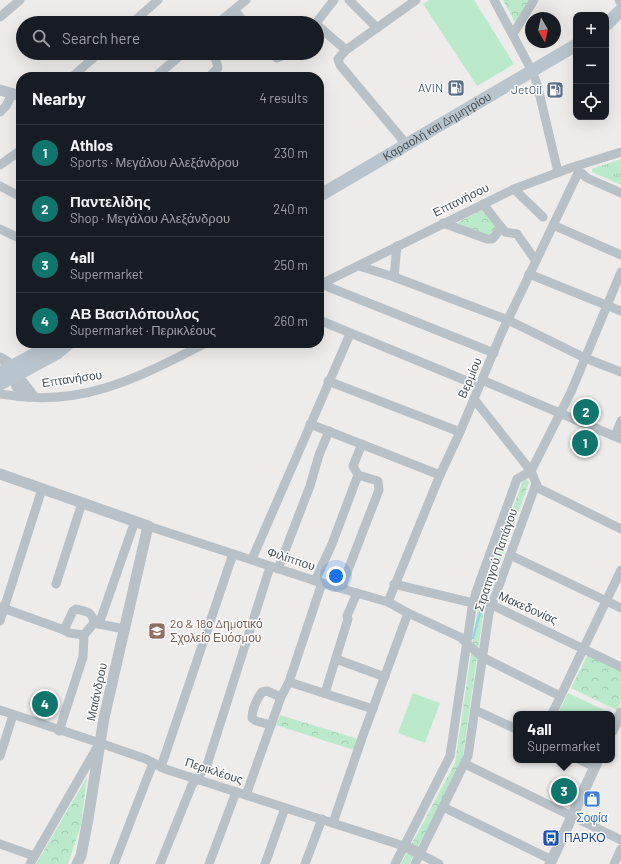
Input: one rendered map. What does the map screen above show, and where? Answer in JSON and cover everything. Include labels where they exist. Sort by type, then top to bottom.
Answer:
[{"type":"main road","points":[[609,22],[621,10]]},
{"type":"main road","name":"Καραολή και Δημητρίου","points":[[324,193],[573,48]]},
{"type":"main road","points":[[0,384],[10,373],[48,348]]},
{"type":"main road","points":[[10,373],[57,353],[63,348]]},
{"type":"street","points":[[0,17],[20,0]]},
{"type":"street","points":[[140,16],[158,0]]},
{"type":"street","points":[[225,16],[235,5],[246,0]]},
{"type":"street","points":[[323,16],[334,0]]},
{"type":"street","points":[[349,0],[377,28]]},
{"type":"street","points":[[407,145],[340,65],[338,59],[346,50],[416,0]]},
{"type":"street","points":[[494,0],[513,34],[537,84],[558,172]]},
{"type":"street","points":[[513,34],[534,0]]},
{"type":"street","points":[[618,0],[621,3]]},
{"type":"street","points":[[235,5],[241,16]]},
{"type":"street","points":[[324,30],[346,50]]},
{"type":"street","points":[[78,72],[91,60]]},
{"type":"street","points":[[161,72],[175,60]]},
{"type":"street","points":[[214,72],[218,68],[216,60]]},
{"type":"street","points":[[0,90],[16,95]]},
{"type":"street","points":[[0,112],[16,96]]},
{"type":"street","name":"Επτανήσου","points":[[324,283],[514,189],[558,172],[578,168],[621,152]]},
{"type":"street","points":[[0,165],[16,154]]},
{"type":"street","points":[[578,168],[587,178],[621,193]]},
{"type":"street","name":"Βερμίου","points":[[388,602],[394,584],[440,475],[508,320],[578,168]]},
{"type":"street","points":[[0,186],[16,193]]},
{"type":"street","points":[[514,189],[543,216]]},
{"type":"street","points":[[483,204],[505,232],[517,234],[536,261]]},
{"type":"street","points":[[444,223],[487,239],[492,239],[501,227]]},
{"type":"street","points":[[553,225],[621,255]]},
{"type":"street","points":[[0,229],[16,237]]},
{"type":"street","points":[[394,277],[397,246]]},
{"type":"street","points":[[358,266],[394,277],[508,320],[585,358],[621,372]]},
{"type":"street","points":[[395,864],[406,847],[450,756],[473,603],[479,582],[517,479],[531,471],[560,414],[571,392],[621,272]]},
{"type":"street","points":[[529,274],[621,311]]},
{"type":"street","points":[[324,287],[494,353]]},
{"type":"street","points":[[324,322],[350,334],[481,383],[618,438],[621,421]]},
{"type":"street","points":[[252,559],[328,381],[350,334]]},
{"type":"street","name":"Επτανήσου","points":[[0,394],[31,397],[75,394],[112,386],[150,372],[196,348]]},
{"type":"street","points":[[0,358],[7,362],[10,373],[31,397]]},
{"type":"street","points":[[328,381],[460,432]]},
{"type":"street","points":[[474,399],[531,471],[540,490],[621,529]]},
{"type":"street","points":[[310,424],[440,475]]},
{"type":"street","points":[[160,864],[192,785],[207,765],[274,568],[310,486],[319,454],[329,431]]},
{"type":"street","points":[[341,588],[380,484],[378,481],[358,474],[353,466],[362,444]]},
{"type":"street","name":"Φιλίππου","points":[[0,474],[148,526],[252,559],[274,568],[388,602],[460,637],[482,657],[560,696]]},
{"type":"street","points":[[246,795],[281,697],[289,682],[319,582],[358,474]]},
{"type":"street","name":"Στρατηγού Παπάγου","points":[[418,859],[465,764],[469,752],[482,657],[491,605],[536,484]]},
{"type":"street","points":[[0,621],[2,608],[42,489]]},
{"type":"street","points":[[56,584],[82,503]]},
{"type":"street","points":[[59,731],[83,657],[84,635],[96,623],[135,521]]},
{"type":"street","name":"Μαιάνδρου","points":[[77,864],[81,856],[104,718],[148,526]]},
{"type":"street","points":[[114,864],[157,765],[233,554]]},
{"type":"street","points":[[510,555],[621,608]]},
{"type":"street","points":[[553,711],[621,570]]},
{"type":"street","name":"Μακεδονίας","points":[[394,584],[473,603],[491,605],[584,648],[621,667]]},
{"type":"street","points":[[325,693],[348,619],[347,616],[357,593]]},
{"type":"street","points":[[2,608],[70,633],[84,635]]},
{"type":"street","points":[[64,630],[73,611],[76,609],[89,613],[93,616],[96,623]]},
{"type":"street","points":[[333,823],[362,738],[408,613]]},
{"type":"street","points":[[96,623],[124,629]]},
{"type":"street","points":[[336,659],[385,677]]},
{"type":"street","points":[[289,682],[373,709]]},
{"type":"street","points":[[271,725],[256,721],[252,718],[252,714],[259,695],[262,692],[267,691],[281,697]]},
{"type":"street","name":"Περικλέους","points":[[0,710],[59,731],[100,743],[196,779],[406,847],[418,859]]},
{"type":"street","points":[[475,710],[513,728]]},
{"type":"street","points":[[0,756],[13,715]]},
{"type":"street","points":[[0,844],[32,860],[100,743]]},
{"type":"street","points":[[465,764],[621,840]]},
{"type":"street","points":[[443,807],[551,862],[597,764]]},
{"type":"street","points":[[209,864],[236,792]]},
{"type":"street","points":[[265,864],[285,808]]},
{"type":"street","points":[[308,863],[322,819]]},
{"type":"street","points":[[614,864],[621,849]]},
{"type":"street","points":[[418,859],[439,864]]},
{"type":"green space","points":[[429,0],[474,0],[514,64],[477,86],[423,4]]},
{"type":"green space","points":[[503,0],[529,0],[515,23]]},
{"type":"green space","points":[[621,159],[621,185],[592,172],[592,169]]},
{"type":"green space","points":[[483,209],[496,226],[494,232],[489,236],[457,223]]},
{"type":"green space","points":[[527,479],[529,483],[487,597],[483,615],[462,762],[409,864],[401,864],[455,763],[477,613],[523,480]]},
{"type":"green space","points":[[588,654],[621,670],[621,702],[617,710],[571,688]]},
{"type":"green space","points":[[413,693],[440,703],[425,743],[398,733]]},
{"type":"green space","points":[[568,693],[606,711],[559,711]]},
{"type":"green space","points":[[280,715],[358,739],[354,750],[276,725]]},
{"type":"green space","points":[[87,777],[81,825],[68,864],[36,864]]},
{"type":"waterway","points":[[473,638],[482,606]]},
{"type":"place","name":"AVIN","points":[[456,88]]},
{"type":"place","name":"JetOil","points":[[555,90]]},
{"type":"place","name":"Παντελίδης","points":[[586,412]]},
{"type":"place","name":"Athlos","points":[[585,443]]},
{"type":"place","name":"2ο & 18ο Δημοτικό Σχολείο Ευόσμου","points":[[157,631]]},
{"type":"place","name":"ΑΒ Βασιλόπουλος","points":[[45,704]]},
{"type":"place","name":"4all","points":[[564,791]]},
{"type":"place","name":"Σοφία","points":[[592,799]]},
{"type":"place","name":"ΠΑΡΚΟ","points":[[551,838]]}]
